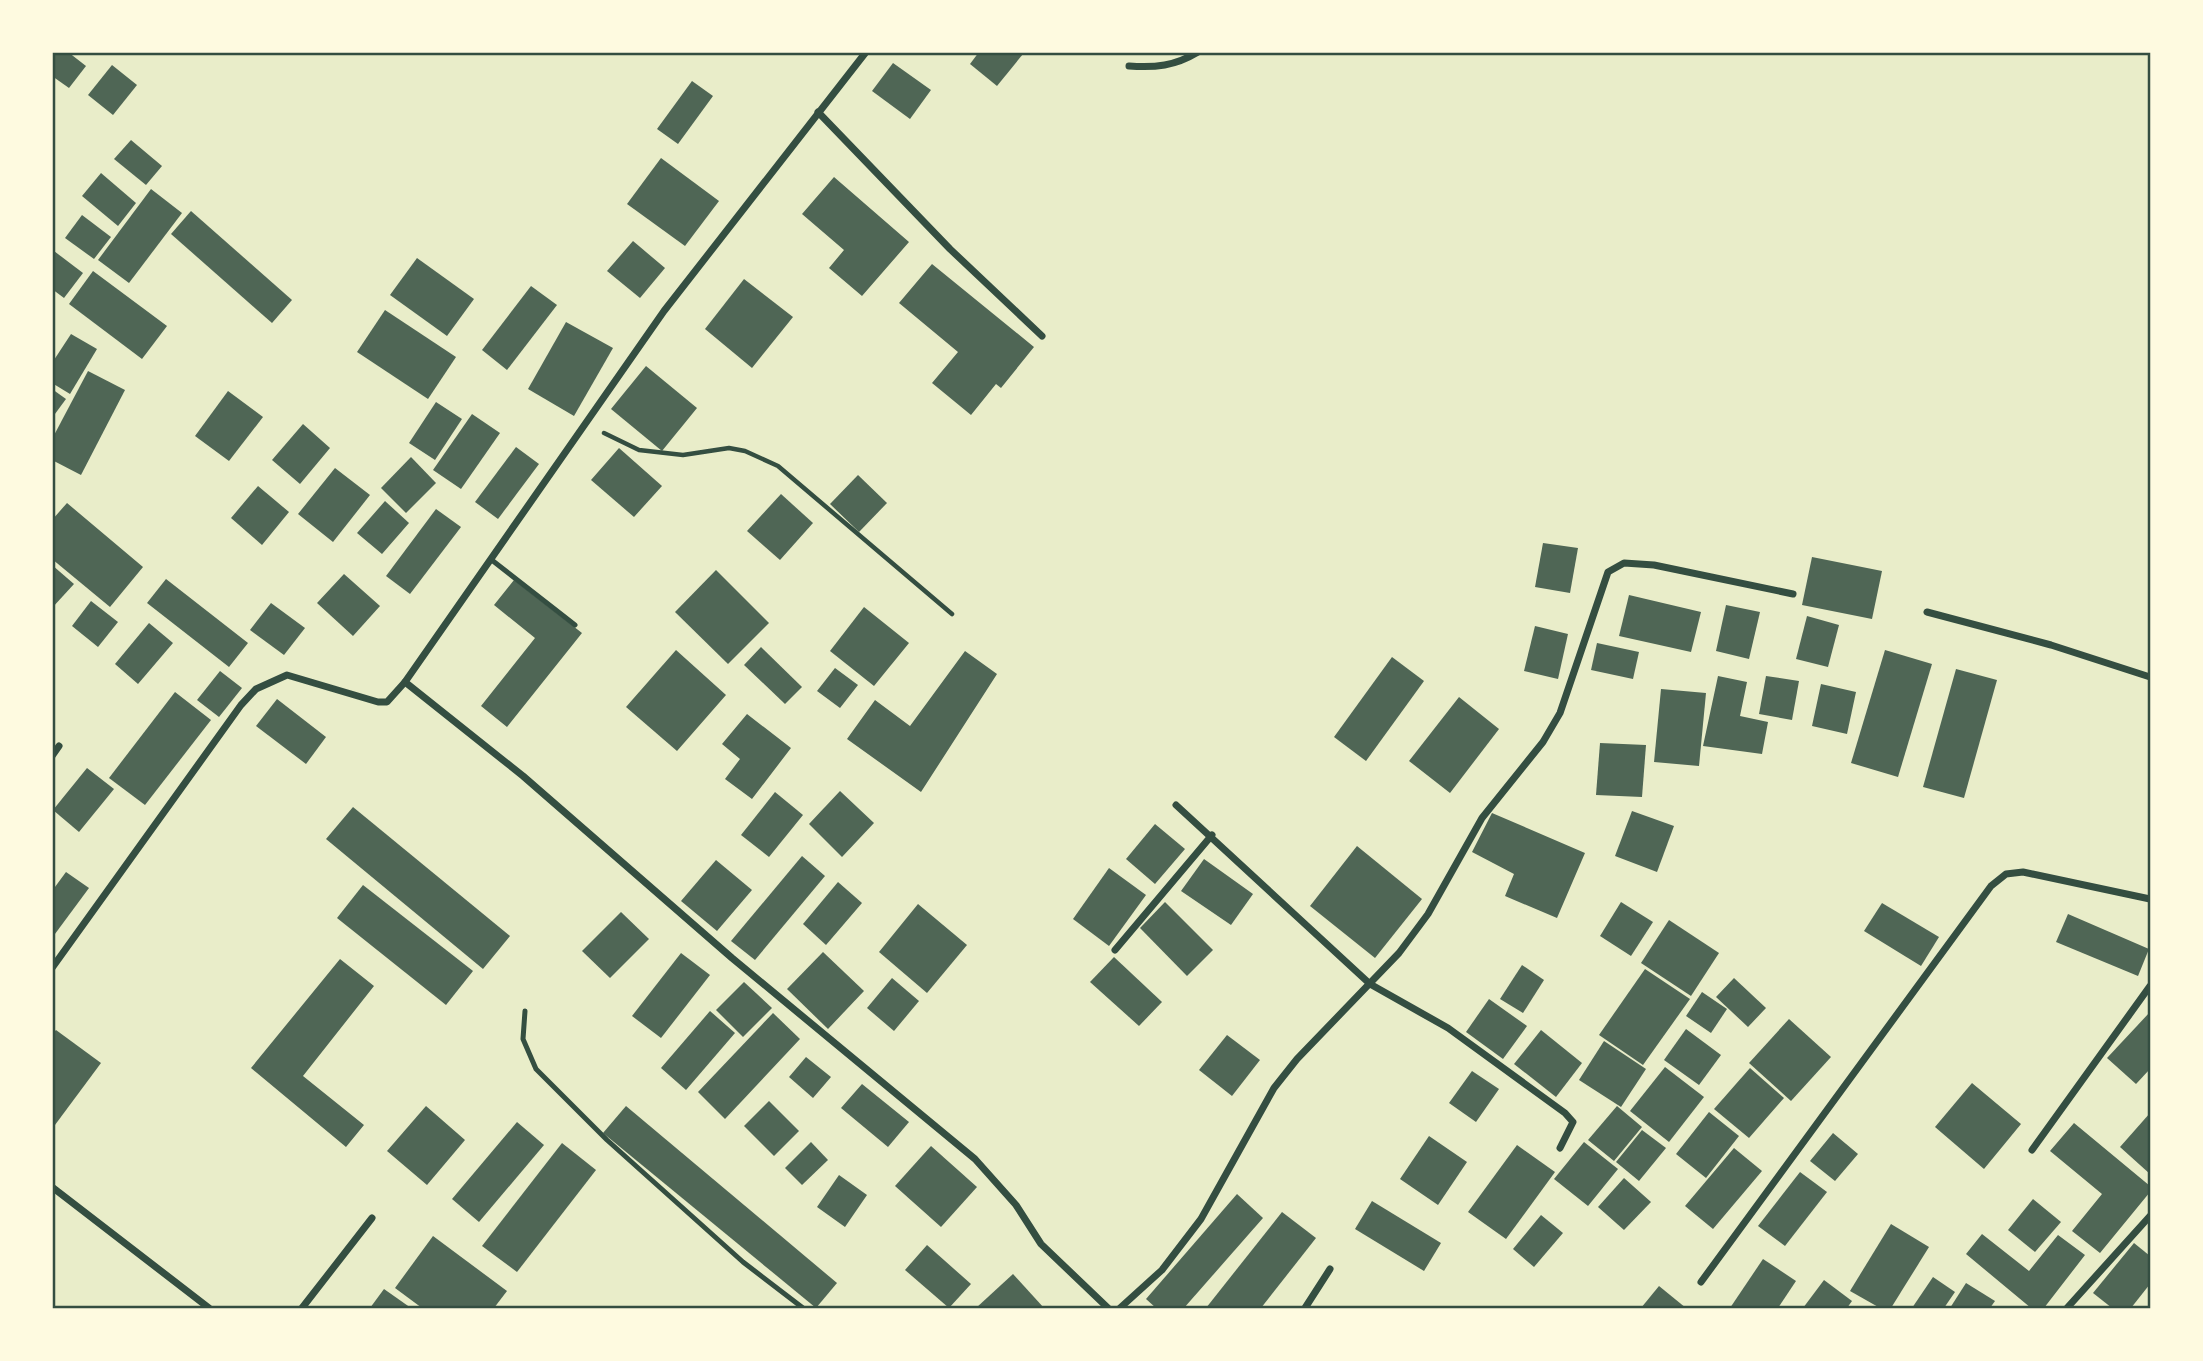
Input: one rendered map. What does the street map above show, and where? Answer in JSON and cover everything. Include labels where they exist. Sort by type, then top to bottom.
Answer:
[{"type":"street","points":[[52,968],[240,705],[256,690],[287,675],[378,702],[387,702],[405,682],[493,561],[584,424],[664,311],[866,52]]},
{"type":"street","points":[[1129,66],[1151,68],[1180,63],[1198,52]]},
{"type":"street","points":[[818,112],[950,249],[1042,336]]},
{"type":"street","points":[[1120,1308],[1162,1270],[1202,1219],[1240,1155],[1259,1112],[1297,1059],[1399,953],[1428,914],[1482,818],[1543,742],[1560,713],[1608,572],[1624,563],[1654,565],[1793,594]]},
{"type":"street","points":[[1927,612],[2151,677]]},
{"type":"street","points":[[405,682],[523,776],[732,958],[975,1159],[1016,1205],[1041,1244],[1108,1308]]},
{"type":"street","points":[[52,757],[59,746]]},
{"type":"street","points":[[1176,805],[1212,835],[1370,984],[1448,1028],[1565,1113],[1573,1122],[1560,1148]]},
{"type":"street","points":[[1115,950],[1212,835]]},
{"type":"street","points":[[1701,1282],[1991,887],[2006,874],[2022,872],[2151,899]]},
{"type":"street","points":[[2032,1150],[2151,986]]},
{"type":"street","points":[[52,1187],[209,1308]]},
{"type":"street","points":[[2067,1308],[2151,1216]]},
{"type":"street","points":[[302,1308],[372,1218]]},
{"type":"street","points":[[1305,1308],[1330,1269]]},
{"type":"lane","points":[[493,561],[575,625]]},
{"type":"lane","points":[[525,1011],[523,1039],[536,1069],[607,1140],[733,1253],[803,1308]]},
{"type":"path","points":[[584,424],[639,450],[683,455],[729,448],[745,451],[778,466],[952,614]]},
{"type":"building","points":[[55,52],[68,52],[86,66],[69,88],[52,76]]},
{"type":"building","points":[[979,52],[1023,54],[997,86],[970,64]]},
{"type":"building","points":[[893,63],[931,90],[910,119],[872,91]]},
{"type":"building","points":[[112,65],[137,85],[113,115],[88,95]]},
{"type":"building","points":[[692,81],[713,96],[678,144],[657,129]]},
{"type":"building","points":[[131,140],[162,166],[146,185],[114,159]]},
{"type":"building","points":[[661,158],[719,201],[685,246],[627,204]]},
{"type":"building","points":[[101,173],[136,203],[118,226],[82,196]]},
{"type":"building","points":[[834,177],[909,242],[862,296],[829,268],[844,250],[802,214]]},
{"type":"building","points":[[151,189],[182,213],[129,283],[98,260]]},
{"type":"building","points":[[191,211],[292,300],[272,323],[171,234]]},
{"type":"building","points":[[82,215],[111,237],[94,259],[65,238]]},
{"type":"building","points":[[633,241],[665,268],[640,298],[607,271]]},
{"type":"building","points":[[54,251],[83,273],[64,298],[52,289]]},
{"type":"building","points":[[417,258],[474,299],[447,336],[390,295]]},
{"type":"building","points":[[932,264],[1034,347],[1001,388],[996,384],[971,415],[932,383],[958,352],[899,303]]},
{"type":"building","points":[[93,271],[167,326],[142,359],[69,304]]},
{"type":"building","points":[[744,279],[793,317],[752,368],[705,329]]},
{"type":"building","points":[[531,286],[557,305],[507,370],[482,350]]},
{"type":"building","points":[[385,310],[456,357],[428,399],[357,352]]},
{"type":"building","points":[[566,322],[613,348],[574,416],[528,389]]},
{"type":"building","points":[[71,334],[97,349],[70,394],[52,383],[52,363]]},
{"type":"building","points":[[646,366],[697,408],[662,451],[611,409]]},
{"type":"building","points":[[88,371],[125,390],[81,475],[52,460],[52,439]]},
{"type":"building","points":[[52,389],[66,399],[52,418]]},
{"type":"building","points":[[228,391],[263,417],[229,461],[195,436]]},
{"type":"building","points":[[436,402],[462,419],[435,460],[409,443]]},
{"type":"building","points":[[472,414],[500,433],[461,489],[433,470]]},
{"type":"building","points":[[303,424],[330,448],[300,484],[272,460]]},
{"type":"building","points":[[516,447],[539,464],[498,519],[475,502]]},
{"type":"building","points":[[619,448],[662,486],[634,517],[591,480]]},
{"type":"building","points":[[411,457],[436,483],[406,513],[381,488]]},
{"type":"building","points":[[335,468],[370,495],[333,542],[298,514]]},
{"type":"building","points":[[858,475],[887,503],[859,532],[830,504]]},
{"type":"building","points":[[258,486],[289,512],[262,545],[231,518]]},
{"type":"building","points":[[781,494],[813,523],[780,560],[747,531]]},
{"type":"building","points":[[385,501],[409,523],[382,554],[357,533]]},
{"type":"building","points":[[67,503],[143,567],[110,607],[52,559],[52,520]]},
{"type":"building","points":[[436,509],[461,527],[410,594],[386,576]]},
{"type":"building","points":[[1543,543],[1578,548],[1570,593],[1535,587]]},
{"type":"building","points":[[1812,557],[1882,571],[1872,619],[1802,605]]},
{"type":"building","points":[[52,565],[74,584],[52,608]]},
{"type":"building","points":[[716,570],[769,623],[728,664],[675,612]]},
{"type":"building","points":[[344,574],[380,606],[353,636],[317,603]]},
{"type":"building","points":[[166,579],[248,643],[229,667],[147,603]]},
{"type":"building","points":[[514,580],[582,633],[507,727],[481,706],[535,638],[494,605]]},
{"type":"building","points":[[1629,595],[1701,612],[1691,652],[1619,636]]},
{"type":"building","points":[[91,601],[118,622],[98,647],[72,626]]},
{"type":"building","points":[[271,603],[305,628],[284,655],[250,630]]},
{"type":"building","points":[[1726,605],[1760,612],[1749,659],[1716,651]]},
{"type":"building","points":[[864,607],[909,643],[874,686],[830,651]]},
{"type":"building","points":[[1807,616],[1839,625],[1828,667],[1796,659]]},
{"type":"building","points":[[149,623],[173,643],[138,684],[115,664]]},
{"type":"building","points":[[1535,626],[1568,634],[1558,679],[1524,671]]},
{"type":"building","points":[[1597,643],[1639,652],[1633,679],[1591,670]]},
{"type":"building","points":[[761,647],[802,687],[785,704],[744,665]]},
{"type":"building","points":[[676,650],[726,695],[677,751],[626,707]]},
{"type":"building","points":[[1885,650],[1932,664],[1898,777],[1851,763]]},
{"type":"building","points":[[965,651],[997,674],[921,792],[847,739],[875,700],[910,726]]},
{"type":"building","points":[[1392,657],[1424,681],[1366,761],[1334,737]]},
{"type":"building","points":[[835,668],[858,685],[840,708],[817,691]]},
{"type":"building","points":[[1956,669],[1997,680],[1964,798],[1923,787]]},
{"type":"building","points":[[220,671],[242,688],[219,717],[197,700]]},
{"type":"building","points":[[1718,676],[1747,682],[1740,716],[1768,722],[1762,754],[1703,746]]},
{"type":"building","points":[[1766,676],[1799,681],[1792,720],[1759,714]]},
{"type":"building","points":[[1821,684],[1856,692],[1847,734],[1812,726]]},
{"type":"building","points":[[1661,689],[1706,693],[1699,766],[1654,762]]},
{"type":"building","points":[[175,692],[211,720],[145,805],[109,778]]},
{"type":"building","points":[[1459,697],[1499,729],[1450,793],[1409,761]]},
{"type":"building","points":[[277,699],[326,737],[306,764],[256,726]]},
{"type":"building","points":[[747,714],[791,748],[752,799],[725,779],[740,759],[722,744]]},
{"type":"building","points":[[1600,743],[1646,745],[1642,797],[1596,795]]},
{"type":"building","points":[[87,768],[114,789],[79,832],[53,810]]},
{"type":"building","points":[[840,791],[874,823],[842,857],[809,824]]},
{"type":"building","points":[[775,792],[803,815],[769,857],[741,835]]},
{"type":"building","points":[[353,807],[510,936],[483,969],[326,839]]},
{"type":"building","points":[[1632,811],[1674,826],[1657,872],[1615,856]]},
{"type":"building","points":[[1492,813],[1585,853],[1557,918],[1505,896],[1514,874],[1472,852]]},
{"type":"building","points":[[1155,824],[1185,849],[1155,884],[1126,859]]},
{"type":"building","points":[[1357,846],[1422,899],[1375,958],[1310,906]]},
{"type":"building","points":[[802,856],[825,876],[755,960],[731,941]]},
{"type":"building","points":[[1204,859],[1253,894],[1231,925],[1181,891]]},
{"type":"building","points":[[716,860],[752,890],[717,931],[681,901]]},
{"type":"building","points":[[1109,868],[1146,895],[1109,946],[1073,919]]},
{"type":"building","points":[[66,872],[89,888],[52,938],[52,891]]},
{"type":"building","points":[[838,882],[862,903],[826,945],[803,924]]},
{"type":"building","points":[[363,885],[473,971],[446,1005],[337,918]]},
{"type":"building","points":[[1165,902],[1213,950],[1187,976],[1140,928]]},
{"type":"building","points":[[1621,902],[1653,922],[1631,956],[1600,936]]},
{"type":"building","points":[[1882,903],[1939,937],[1921,966],[1864,931]]},
{"type":"building","points":[[918,904],[967,945],[927,993],[879,952]]},
{"type":"building","points":[[621,912],[649,939],[610,978],[582,951]]},
{"type":"building","points":[[2068,914],[2149,949],[2138,976],[2056,942]]},
{"type":"building","points":[[1669,920],[1719,953],[1691,996],[1641,963]]},
{"type":"building","points":[[823,952],[864,991],[828,1029],[787,989]]},
{"type":"building","points":[[681,953],[710,975],[661,1038],[632,1016]]},
{"type":"building","points":[[1114,957],[1162,1002],[1139,1026],[1090,982]]},
{"type":"building","points":[[340,959],[374,986],[303,1076],[364,1125],[346,1147],[251,1068]]},
{"type":"building","points":[[1522,965],[1544,980],[1523,1013],[1500,999]]},
{"type":"building","points":[[1645,969],[1690,999],[1643,1065],[1599,1035]]},
{"type":"building","points":[[892,978],[919,1001],[894,1031],[867,1008]]},
{"type":"building","points":[[1734,978],[1766,1008],[1748,1027],[1716,997]]},
{"type":"building","points":[[744,982],[772,1008],[743,1037],[716,1010]]},
{"type":"building","points":[[1702,992],[1727,1009],[1711,1033],[1686,1016]]},
{"type":"building","points":[[1489,999],[1527,1026],[1503,1059],[1466,1032]]},
{"type":"building","points":[[710,1011],[735,1033],[686,1090],[661,1068]]},
{"type":"building","points":[[2150,1012],[2150,1069],[2136,1084],[2107,1058]]},
{"type":"building","points":[[773,1013],[800,1039],[725,1119],[698,1092]]},
{"type":"building","points":[[1789,1019],[1831,1057],[1791,1101],[1749,1063]]},
{"type":"building","points":[[1686,1029],[1721,1055],[1699,1085],[1664,1060]]},
{"type":"building","points":[[56,1030],[101,1063],[52,1129],[52,1034]]},
{"type":"building","points":[[1541,1030],[1582,1063],[1556,1097],[1514,1064]]},
{"type":"building","points":[[1227,1035],[1260,1060],[1232,1096],[1199,1070]]},
{"type":"building","points":[[1604,1041],[1646,1069],[1621,1107],[1579,1080]]},
{"type":"building","points":[[806,1057],[831,1077],[813,1098],[789,1077]]},
{"type":"building","points":[[1665,1067],[1704,1097],[1669,1142],[1630,1111]]},
{"type":"building","points":[[1750,1068],[1784,1098],[1749,1138],[1714,1109]]},
{"type":"building","points":[[1472,1071],[1499,1089],[1476,1122],[1449,1103]]},
{"type":"building","points":[[1972,1083],[2021,1124],[1984,1169],[1935,1127]]},
{"type":"building","points":[[862,1084],[909,1122],[888,1147],[841,1108]]},
{"type":"building","points":[[769,1101],[799,1131],[774,1156],[744,1126]]},
{"type":"building","points":[[426,1106],[465,1140],[427,1185],[387,1151]]},
{"type":"building","points":[[626,1106],[837,1283],[816,1308],[603,1133]]},
{"type":"building","points":[[1617,1106],[1642,1127],[1614,1161],[1588,1140]]},
{"type":"building","points":[[1709,1112],[1739,1136],[1706,1178],[1676,1154]]},
{"type":"building","points":[[2150,1113],[2150,1174],[2120,1147]]},
{"type":"building","points":[[517,1122],[544,1145],[479,1222],[452,1199]]},
{"type":"building","points":[[2074,1123],[2150,1186],[2150,1192],[2100,1253],[2072,1231],[2102,1194],[2050,1151]]},
{"type":"building","points":[[1642,1130],[1666,1148],[1639,1181],[1616,1162]]},
{"type":"building","points":[[1833,1133],[1858,1154],[1835,1181],[1810,1161]]},
{"type":"building","points":[[1429,1136],[1467,1162],[1438,1205],[1400,1179]]},
{"type":"building","points":[[811,1142],[828,1160],[802,1185],[785,1168]]},
{"type":"building","points":[[1584,1142],[1618,1169],[1588,1206],[1554,1179]]},
{"type":"building","points":[[562,1143],[596,1170],[517,1272],[482,1246]]},
{"type":"building","points":[[1517,1145],[1555,1172],[1506,1239],[1468,1212]]},
{"type":"building","points":[[931,1146],[977,1187],[941,1227],[895,1186]]},
{"type":"building","points":[[1734,1148],[1762,1171],[1713,1229],[1685,1206]]},
{"type":"building","points":[[1800,1172],[1827,1192],[1785,1246],[1758,1226]]},
{"type":"building","points":[[839,1175],[867,1195],[845,1227],[817,1207]]},
{"type":"building","points":[[1624,1178],[1651,1202],[1624,1230],[1598,1207]]},
{"type":"building","points":[[1237,1194],[1263,1218],[1184,1308],[1156,1308],[1146,1299]]},
{"type":"building","points":[[2033,1199],[2061,1222],[2035,1252],[2008,1230]]},
{"type":"building","points":[[1372,1201],[1441,1243],[1424,1271],[1355,1229]]},
{"type":"building","points":[[1282,1212],[1316,1238],[1261,1308],[1206,1308]]},
{"type":"building","points":[[1541,1215],[1563,1233],[1534,1267],[1513,1249]]},
{"type":"building","points":[[1891,1224],[1929,1247],[1891,1308],[1880,1308],[1850,1291]]},
{"type":"building","points":[[1982,1234],[2029,1271],[2058,1235],[2085,1255],[2044,1308],[2031,1308],[1966,1254]]},
{"type":"building","points":[[433,1236],[507,1291],[494,1308],[422,1308],[395,1288]]},
{"type":"building","points":[[2134,1243],[2150,1256],[2150,1284],[2131,1308],[2112,1308],[2093,1293]]},
{"type":"building","points":[[927,1245],[971,1284],[949,1308],[905,1270]]},
{"type":"building","points":[[1763,1259],[1796,1281],[1778,1308],[1730,1308]]},
{"type":"building","points":[[1013,1274],[1044,1308],[976,1308]]},
{"type":"building","points":[[1933,1277],[1955,1292],[1944,1308],[1912,1308]]},
{"type":"building","points":[[1824,1280],[1852,1301],[1847,1308],[1803,1308]]},
{"type":"building","points":[[1966,1283],[1995,1301],[1990,1308],[1950,1308]]},
{"type":"building","points":[[1659,1286],[1686,1308],[1641,1308]]},
{"type":"building","points":[[384,1289],[411,1308],[370,1308]]}]
